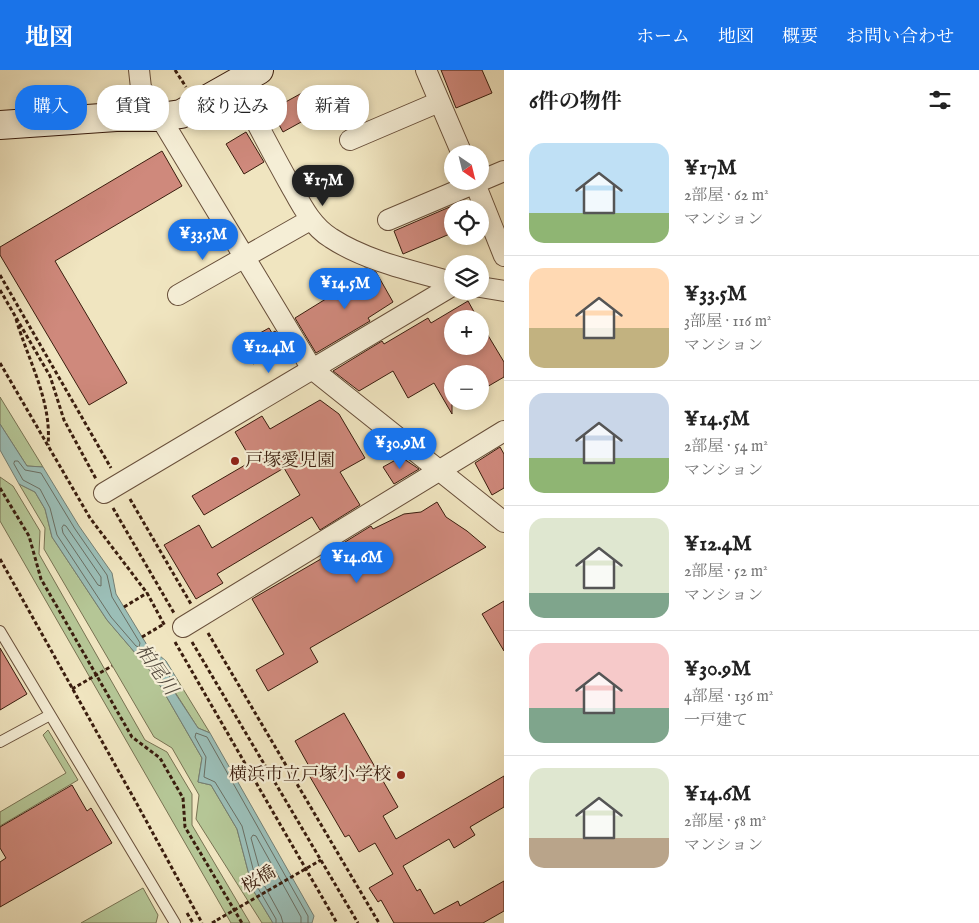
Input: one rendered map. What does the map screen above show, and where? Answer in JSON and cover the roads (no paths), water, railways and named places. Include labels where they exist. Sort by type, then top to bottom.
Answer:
[{"type":"street","points":[[139,70],[142,85]]},
{"type":"street","points":[[426,70],[458,145]]},
{"type":"street","points":[[169,116],[181,114],[248,77],[267,145],[310,220],[330,238],[361,253],[444,282]]},
{"type":"street","points":[[350,140],[439,102]]},
{"type":"street","points":[[0,125],[97,118]]},
{"type":"street","points":[[168,130],[312,369],[504,522]]},
{"type":"street","points":[[489,176],[504,171]]},
{"type":"street","points":[[388,220],[456,190]]},
{"type":"street","points":[[477,190],[504,256]]},
{"type":"street","points":[[178,295],[310,220]]},
{"type":"street","points":[[489,288],[504,291]]},
{"type":"street","points":[[112,488],[444,289]]},
{"type":"street","points":[[182,623],[504,431]]},
{"type":"lane","points":[[0,631],[175,923]]},
{"type":"lane","points":[[0,742],[50,715]]},
{"type":"water","name":"柏尾川","points":[[0,424],[27,466],[43,467],[79,526],[112,573],[116,594],[147,645],[166,661],[177,679],[173,690],[198,728],[210,733],[314,916],[312,923],[273,923],[253,890],[237,829],[211,785],[198,782],[202,758],[154,675],[107,620],[52,537],[45,509],[35,492],[19,484],[0,450]]},
{"type":"place","name":"戸塚愛児園","points":[[235,461]]},
{"type":"place","name":"横浜市立戸塚小学校","points":[[401,775]]}]
